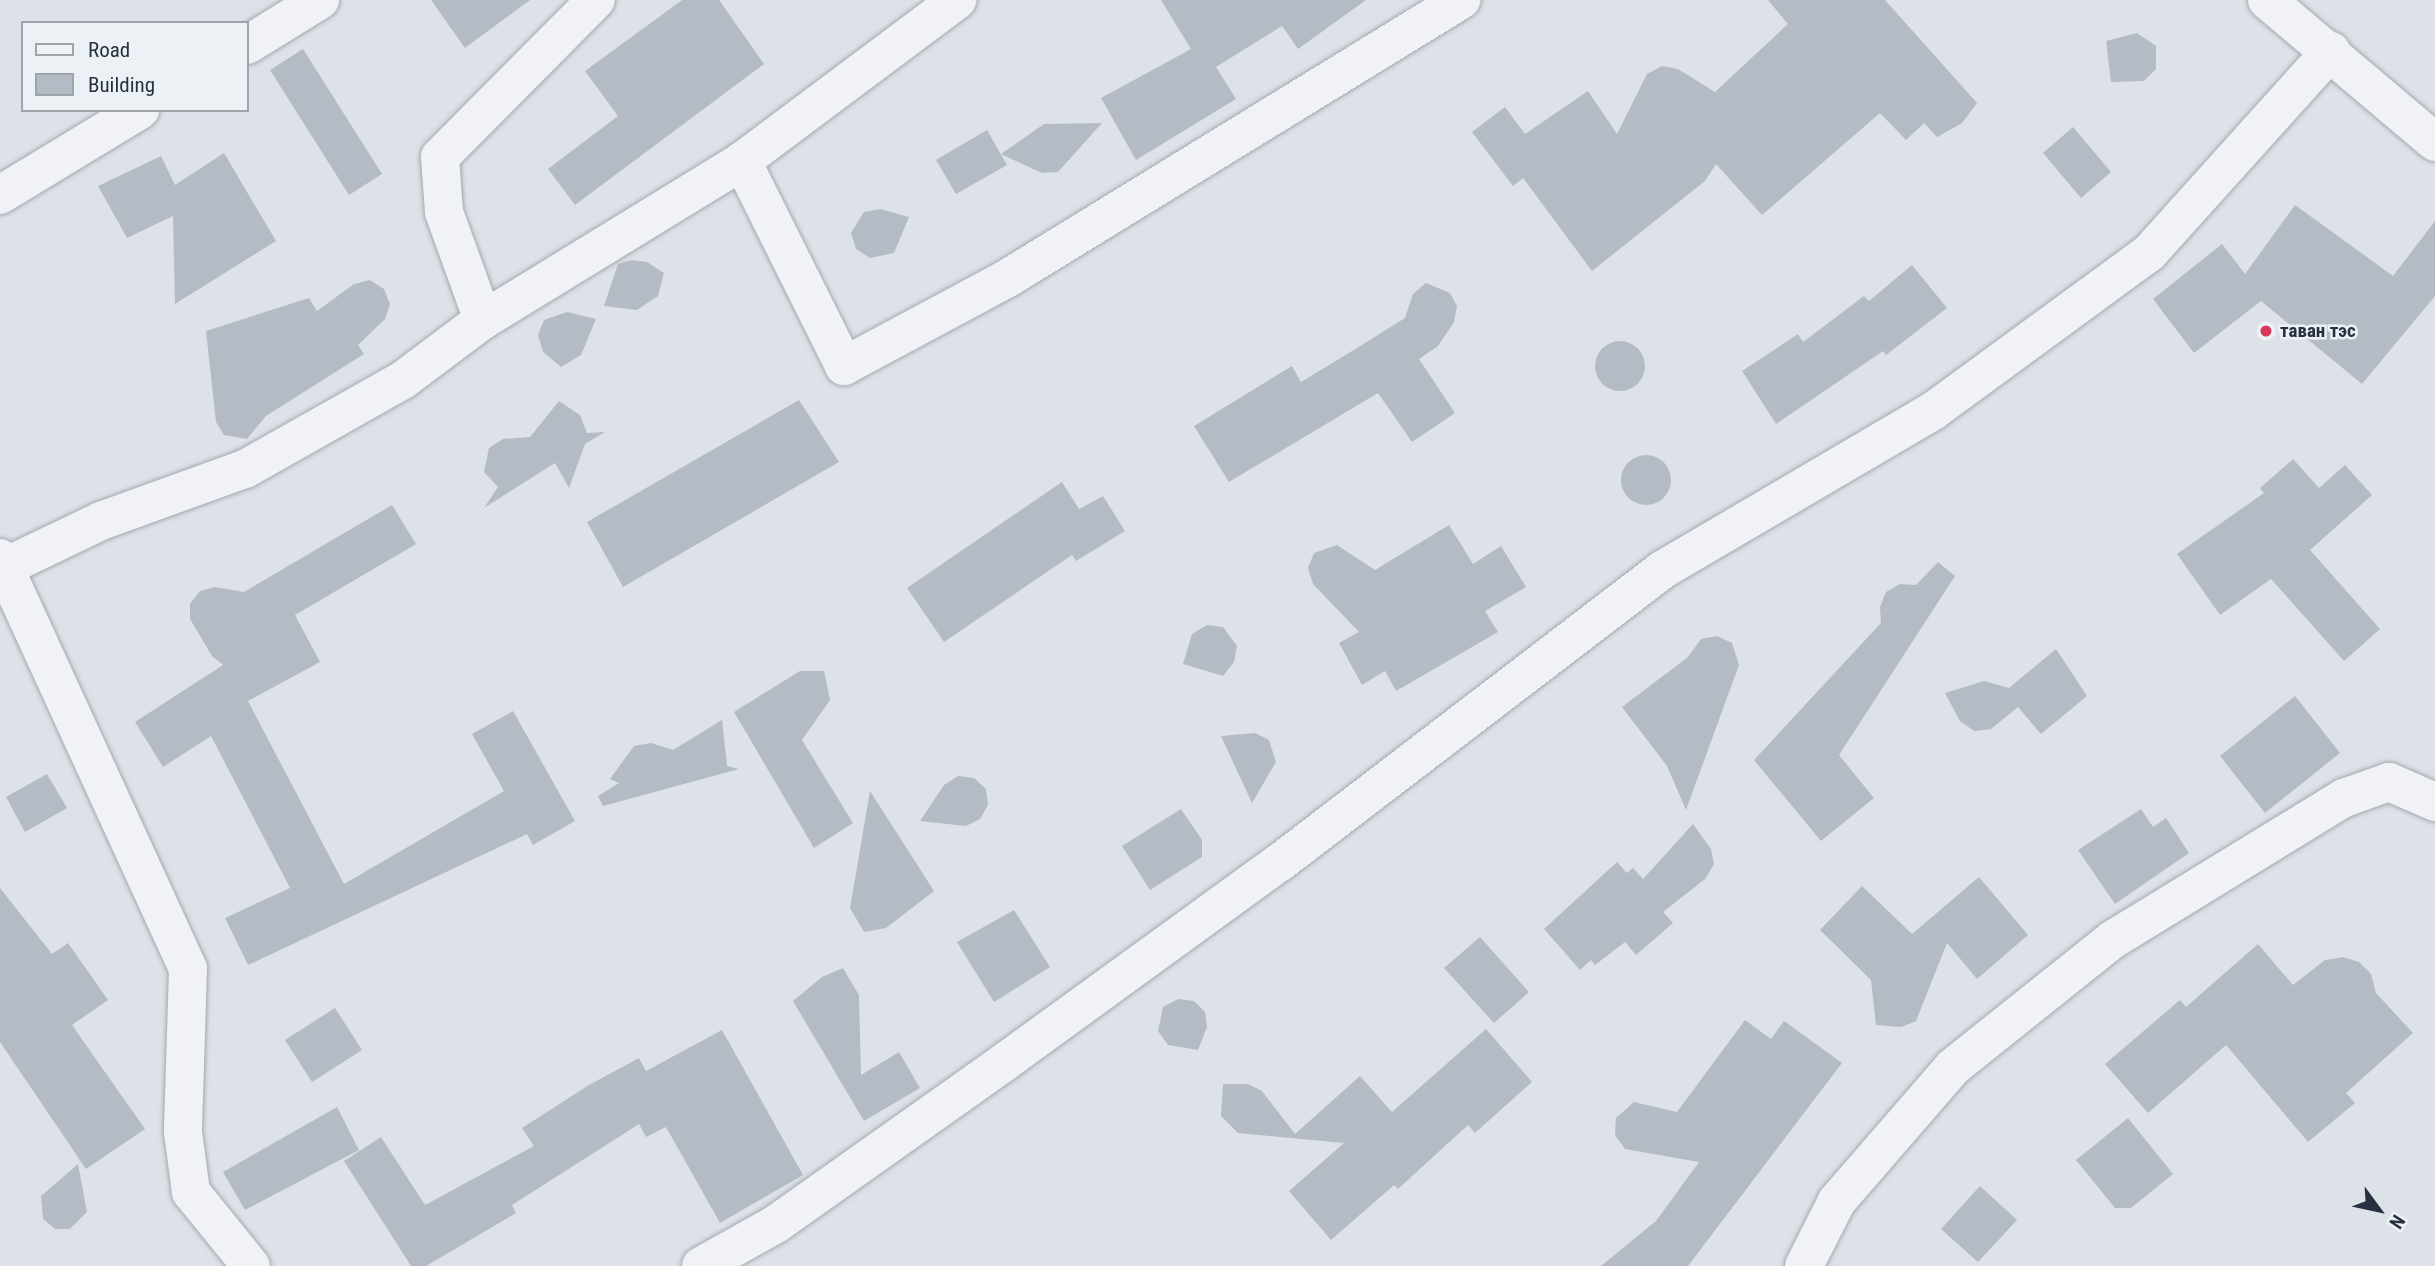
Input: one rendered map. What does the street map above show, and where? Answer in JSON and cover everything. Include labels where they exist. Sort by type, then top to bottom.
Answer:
[{"type":"street","points":[[248,44],[320,0]]},
{"type":"street","points":[[483,320],[444,212],[440,158],[596,0]]},
{"type":"street","points":[[251,1266],[191,1192],[183,1132],[188,969],[2,562],[101,521],[245,469],[403,380],[483,320],[742,161],[957,0]]},
{"type":"street","points":[[742,161],[844,366],[1008,278],[1461,0]]},
{"type":"street","points":[[2267,0],[2331,51],[2435,142]]},
{"type":"street","points":[[701,1266],[776,1224],[1006,1061],[1279,863],[1662,570],[1933,411],[2150,253],[2331,51]]},
{"type":"street","points":[[0,195],[137,112]]},
{"type":"street","points":[[1804,1266],[1837,1201],[1953,1067],[2112,940],[2344,798],[2389,782],[2435,802]]},
{"type":"building","points":[[431,0],[530,0],[465,48]]},
{"type":"building","points":[[682,0],[719,0],[764,64],[575,205],[548,169],[618,116],[585,71]]},
{"type":"building","points":[[1161,0],[1366,0],[1298,49],[1282,26],[1216,67],[1236,99],[1136,160],[1101,98],[1191,49]]},
{"type":"building","points":[[1768,0],[1885,0],[1977,103],[1962,123],[1937,137],[1924,123],[1906,140],[1880,113],[1762,215],[1716,164],[1705,181],[1592,271],[1523,178],[1513,186],[1472,132],[1505,107],[1525,134],[1588,91],[1617,134],[1647,74],[1662,66],[1678,69],[1715,92],[1788,24]]},
{"type":"building","points":[[2137,33],[2156,46],[2156,69],[2144,81],[2111,82],[2106,41]]},
{"type":"building","points":[[303,49],[382,174],[349,195],[270,70]]},
{"type":"building","points":[[1102,123],[1058,172],[1042,173],[1001,154],[1044,124]]},
{"type":"building","points":[[2073,127],[2111,172],[2081,198],[2043,153]]},
{"type":"building","points":[[987,130],[1007,165],[956,194],[936,160]]},
{"type":"building","points":[[224,153],[276,241],[175,304],[173,216],[127,238],[98,186],[161,156],[175,185]]},
{"type":"building","points":[[2295,205],[2393,276],[2435,221],[2435,296],[2362,384],[2261,301],[2194,353],[2153,299],[2222,244],[2245,274]]},
{"type":"building","points":[[880,209],[909,217],[894,253],[870,258],[856,249],[851,233],[864,212]]},
{"type":"building","points":[[631,260],[647,262],[664,273],[658,296],[637,310],[604,306],[618,264]]},
{"type":"building","points":[[1912,265],[1947,308],[1886,355],[1883,351],[1776,424],[1742,371],[1798,334],[1803,342],[1864,296],[1869,301]]},
{"type":"building","points":[[370,280],[384,289],[390,304],[385,319],[358,345],[364,354],[266,416],[247,439],[224,435],[216,422],[206,331],[309,298],[317,311],[354,284]]},
{"type":"building","points":[[1426,283],[1450,293],[1457,306],[1454,322],[1438,346],[1419,359],[1455,413],[1412,442],[1378,393],[1229,482],[1194,426],[1292,366],[1301,382],[1357,348],[1405,318],[1413,294]]},
{"type":"building","points":[[567,312],[596,319],[581,355],[561,367],[543,352],[538,335],[544,320]]},
{"type":"building","points":[[1620,341],[1638,348],[1645,366],[1638,384],[1620,391],[1602,384],[1595,366],[1602,348]]},
{"type":"building","points":[[799,400],[839,462],[623,587],[587,522]]},
{"type":"building","points":[[559,401],[580,415],[587,433],[605,432],[585,444],[569,488],[555,463],[484,508],[498,487],[484,472],[489,448],[503,439],[530,437]]},
{"type":"building","points":[[1646,455],[1664,462],[1671,480],[1664,498],[1646,505],[1628,498],[1621,480],[1628,462]]},
{"type":"building","points":[[2293,459],[2319,488],[2345,465],[2372,495],[2310,550],[2380,629],[2344,661],[2271,579],[2220,615],[2177,554],[2264,493],[2260,488]]},
{"type":"building","points":[[1062,482],[1079,509],[1103,496],[1125,531],[1076,561],[1072,555],[944,642],[907,588]]},
{"type":"building","points":[[392,505],[416,544],[295,615],[320,662],[248,701],[344,884],[504,791],[472,734],[513,711],[575,821],[533,845],[527,834],[248,965],[225,918],[290,888],[211,736],[163,767],[135,722],[223,665],[212,656],[190,619],[190,604],[200,591],[215,587],[244,592]]},
{"type":"building","points":[[1449,525],[1473,564],[1501,546],[1526,587],[1485,611],[1498,632],[1396,691],[1385,671],[1362,685],[1339,643],[1359,632],[1313,584],[1308,568],[1314,553],[1337,545],[1375,570]]},
{"type":"building","points":[[1938,562],[1955,576],[1839,755],[1874,798],[1821,841],[1754,760],[1881,623],[1880,607],[1886,592],[1900,584],[1916,585]]},
{"type":"building","points":[[1207,625],[1223,627],[1237,646],[1234,662],[1223,676],[1183,664],[1192,634]]},
{"type":"building","points":[[1717,636],[1732,643],[1739,665],[1686,810],[1667,766],[1622,707],[1688,657],[1701,639]]},
{"type":"building","points":[[2056,649],[2087,696],[2041,734],[2018,707],[1991,729],[1974,731],[1960,721],[1945,693],[1984,681],[2009,688]]},
{"type":"building","points":[[800,671],[824,671],[830,700],[802,740],[853,823],[814,848],[734,712]]},
{"type":"building","points":[[2295,696],[2340,753],[2265,813],[2220,756]]},
{"type":"building","points":[[722,720],[727,766],[739,769],[603,806],[598,796],[619,783],[610,779],[634,746],[651,743],[673,750]]},
{"type":"building","points":[[1255,733],[1269,740],[1276,762],[1252,803],[1221,736]]},
{"type":"building","points":[[47,774],[67,808],[25,832],[6,797]]},
{"type":"building","points":[[958,776],[974,778],[986,789],[988,805],[980,819],[966,826],[920,821],[944,785]]},
{"type":"building","points":[[870,791],[934,891],[886,928],[864,932],[850,908]]},
{"type":"building","points":[[1181,809],[1202,840],[1202,857],[1150,890],[1122,846]]},
{"type":"building","points":[[2141,809],[2153,827],[2166,818],[2189,853],[2115,904],[2078,850]]},
{"type":"building","points":[[1693,824],[1711,849],[1714,864],[1705,879],[1663,912],[1673,923],[1636,955],[1625,942],[1595,965],[1591,960],[1580,970],[1544,929],[1617,862],[1627,873],[1633,868],[1643,879]]},
{"type":"building","points":[[1979,877],[2028,935],[1977,979],[1947,943],[1916,1021],[1901,1027],[1876,1025],[1871,980],[1820,930],[1862,886],[1912,934]]},
{"type":"building","points":[[0,888],[52,954],[68,943],[108,1000],[72,1025],[145,1129],[86,1169],[0,1042]]},
{"type":"building","points":[[1014,910],[1050,967],[994,1002],[957,942]]},
{"type":"building","points":[[1480,937],[1529,992],[1494,1023],[1444,968]]},
{"type":"building","points":[[2258,944],[2293,985],[2325,960],[2343,957],[2359,962],[2371,974],[2376,993],[2413,1033],[2346,1093],[2355,1103],[2308,1142],[2226,1045],[2148,1113],[2105,1064],[2180,1000],[2186,1007]]},
{"type":"building","points":[[843,968],[859,995],[861,1075],[899,1052],[920,1088],[864,1121],[793,1001],[822,977]]},
{"type":"building","points":[[1178,999],[1194,1001],[1205,1012],[1207,1027],[1198,1050],[1168,1045],[1158,1031],[1163,1007]]},
{"type":"building","points":[[335,1008],[362,1050],[312,1082],[285,1040]]},
{"type":"building","points":[[1745,1020],[1771,1039],[1784,1021],[1842,1063],[1688,1266],[1601,1266],[1656,1221],[1699,1162],[1625,1149],[1615,1135],[1616,1118],[1634,1102],[1677,1112]]},
{"type":"building","points":[[1486,1029],[1532,1082],[1475,1133],[1468,1125],[1398,1189],[1394,1185],[1331,1240],[1289,1191],[1344,1143],[1238,1133],[1221,1116],[1223,1084],[1248,1084],[1262,1091],[1295,1134],[1360,1076],[1392,1112]]},
{"type":"building","points":[[722,1030],[803,1175],[720,1223],[666,1127],[646,1137],[639,1124],[512,1205],[516,1213],[426,1266],[411,1266],[344,1161],[381,1137],[425,1205],[534,1146],[522,1128],[589,1085],[639,1058],[646,1071]]},
{"type":"building","points":[[337,1107],[359,1150],[245,1210],[223,1172]]},
{"type":"building","points":[[2128,1118],[2173,1174],[2131,1208],[2115,1208],[2076,1160]]},
{"type":"building","points":[[78,1164],[87,1212],[70,1229],[55,1229],[43,1219],[41,1196]]},
{"type":"building","points":[[1980,1186],[2017,1220],[1978,1262],[1941,1229]]},
{"type":"place","name":"таван тэс","points":[[2266,331]]}]
